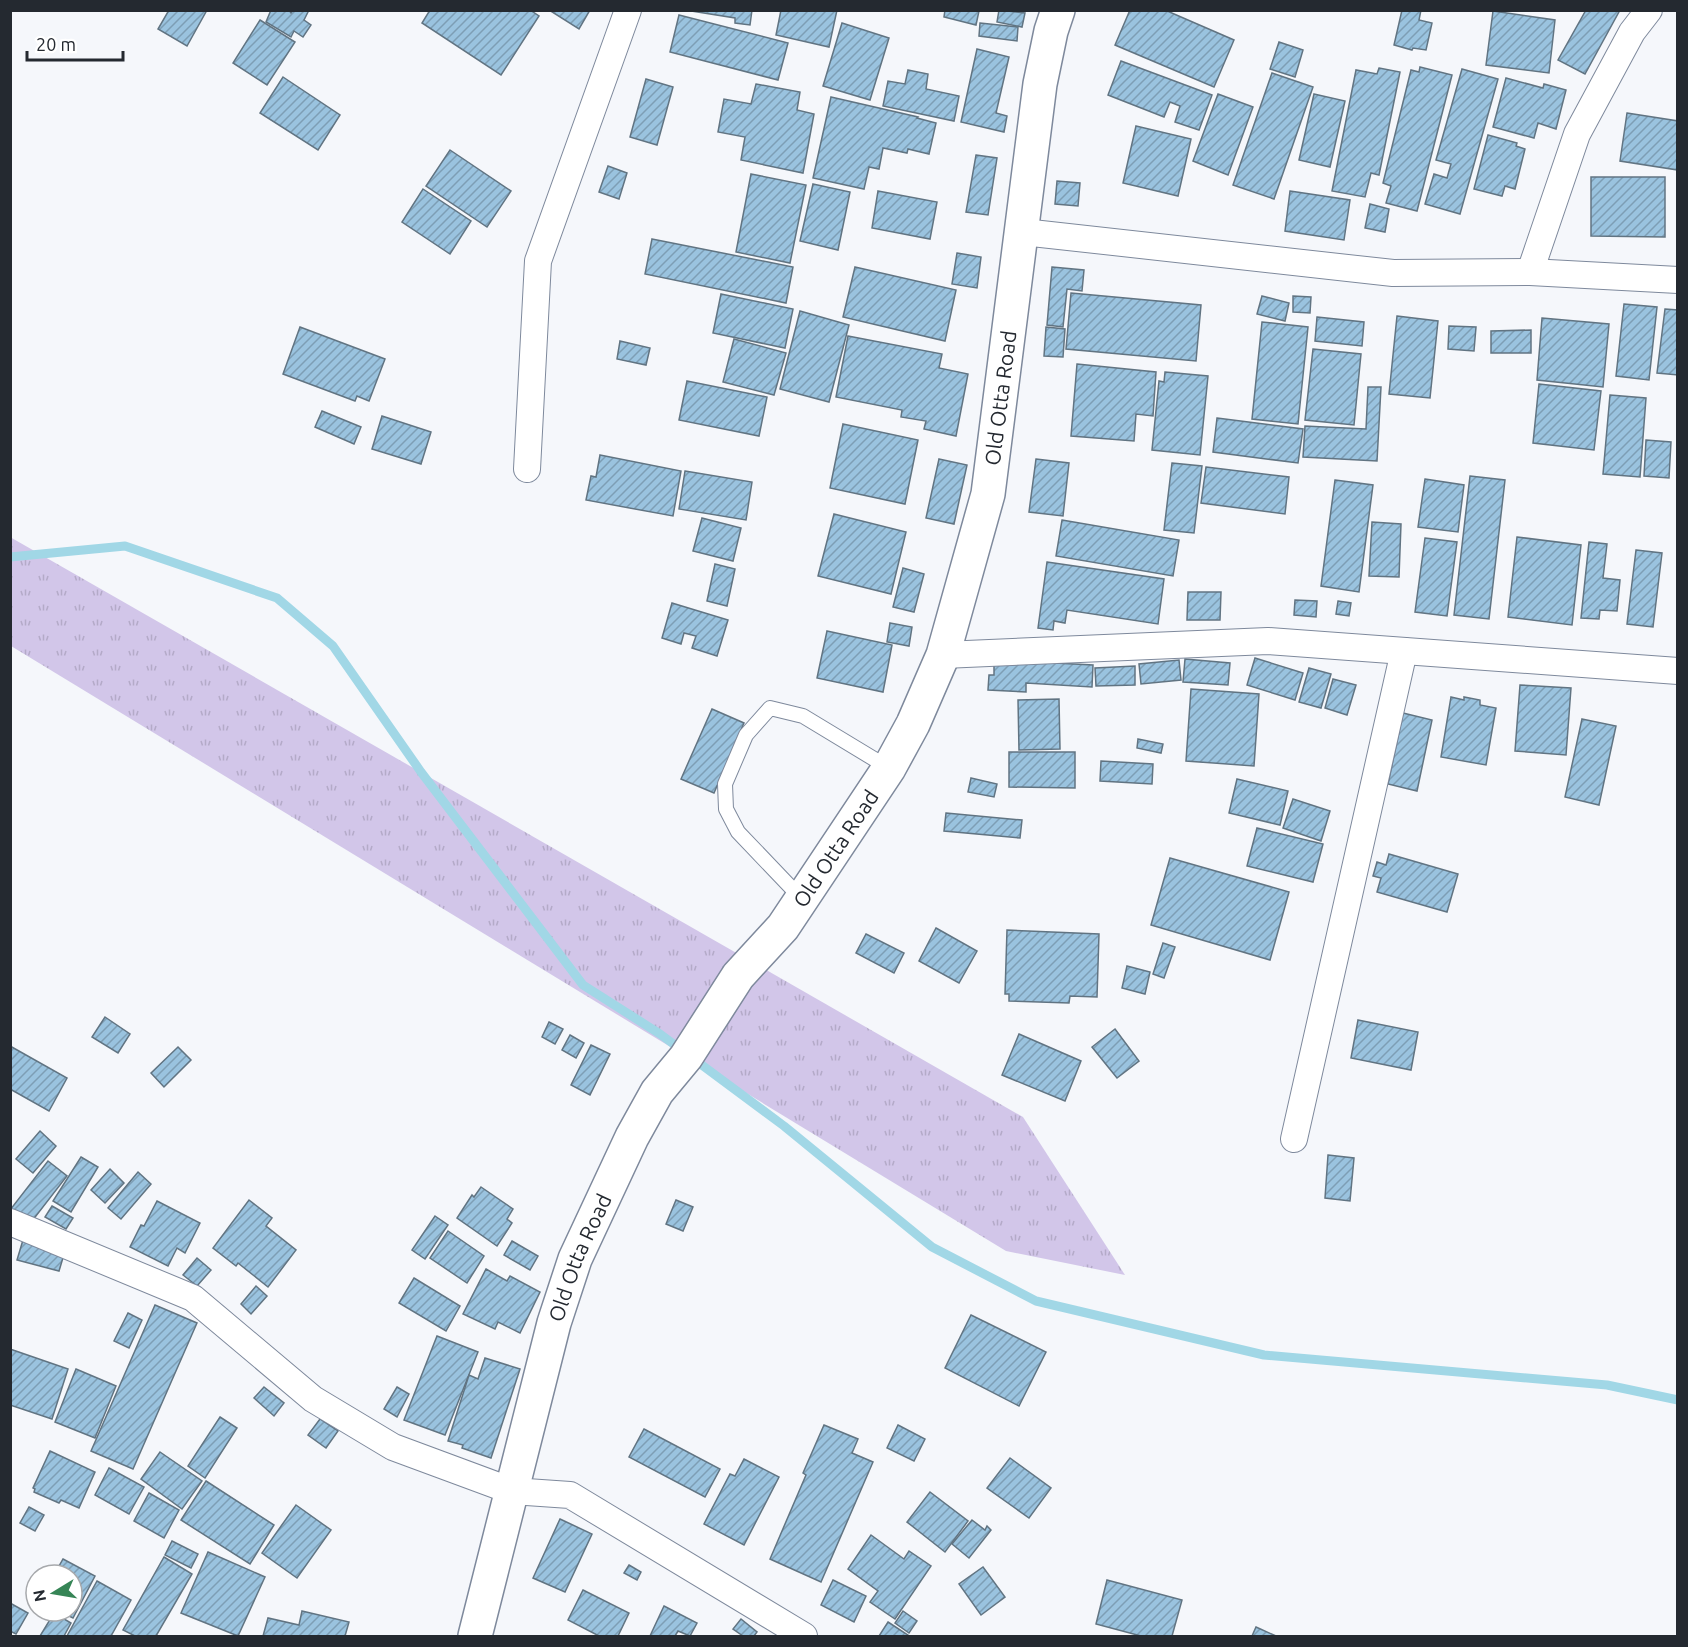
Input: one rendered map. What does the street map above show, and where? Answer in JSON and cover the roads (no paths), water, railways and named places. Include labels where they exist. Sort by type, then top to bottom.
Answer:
[{"type":"street","points":[[527,469],[538,261],[628,10]]},
{"type":"street","name":"Old Otta Road","points":[[476,1636],[554,1323],[575,1260],[632,1137],[657,1092],[686,1057],[738,976],[783,927],[889,768],[913,724],[942,655],[988,494],[1040,84],[1051,31],[1058,10]]},
{"type":"street","points":[[1530,272],[1577,134],[1632,32],[1648,10]]},
{"type":"street","points":[[1023,232],[1393,273],[1530,272],[1677,280]]},
{"type":"street","points":[[942,655],[1268,640],[1677,671]]},
{"type":"street","points":[[1294,1139],[1404,651]]},
{"type":"street","points":[[10,1222],[194,1298],[314,1399],[393,1447],[512,1491],[570,1495],[804,1636]]},
{"type":"lane","points":[[802,900],[738,832],[726,809],[725,784],[746,735],[770,708],[803,716],[889,768]]},
{"type":"waterway","points":[[10,557],[125,546],[277,598],[333,646],[421,772],[583,985],[660,1034],[784,1126],[932,1247],[1036,1301],[1264,1355],[1607,1385],[1678,1400]]}]
